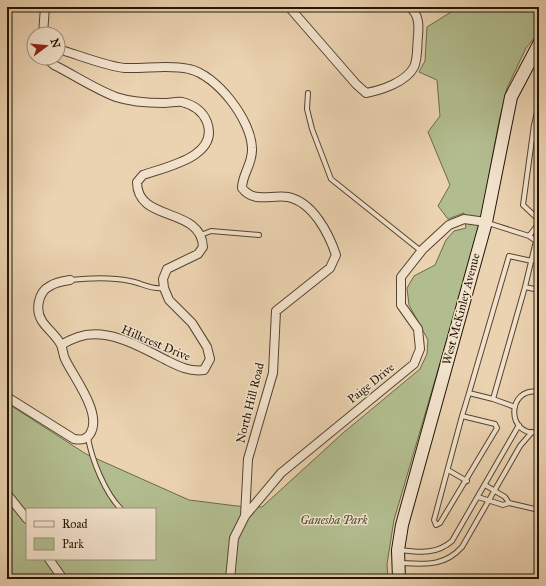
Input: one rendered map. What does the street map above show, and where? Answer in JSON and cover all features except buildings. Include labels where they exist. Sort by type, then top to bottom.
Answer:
[{"type":"main road","name":"West McKinley Avenue","points":[[399,579],[398,550],[402,525],[486,222],[511,96],[539,44]]},
{"type":"street","points":[[44,26],[45,7]]},
{"type":"street","points":[[289,7],[356,84],[366,93],[378,91],[405,78],[415,66],[418,25],[415,12],[410,7]]},
{"type":"street","name":"North Hill Road","points":[[66,51],[124,68],[176,67],[191,69],[209,79],[228,97],[249,132],[252,148],[251,163],[242,180],[242,188],[247,195],[255,197],[288,197],[299,202],[312,212],[331,239],[336,255],[330,268],[276,311],[272,373],[248,459],[244,516]]},
{"type":"street","points":[[56,66],[116,97],[130,101],[181,102],[192,105],[202,112],[208,124],[209,136],[205,147],[196,155],[143,175],[137,182],[137,190],[141,200],[152,208],[186,221],[198,230],[201,236],[203,247],[198,254],[167,269],[163,279],[164,288]]},
{"type":"street","name":"Paige Drive","points":[[230,579],[234,538],[244,516],[281,473],[414,364],[420,348],[418,328],[401,305],[401,277],[421,251],[449,225],[464,219],[486,222]]},
{"type":"street","points":[[7,397],[74,439],[82,440],[88,438],[93,429],[94,418],[90,406],[64,357],[61,345],[41,320],[38,312],[42,293],[48,286],[58,282],[70,280]]},
{"type":"street","name":"Hillcrest Drive","points":[[61,345],[79,336],[100,335],[112,337],[136,345],[183,369],[195,371],[204,370],[210,359],[207,346],[192,323],[169,300],[164,288]]},
{"type":"street","points":[[7,494],[26,518]]},
{"type":"street","points":[[50,560],[63,579]]},
{"type":"lane","points":[[308,93],[308,109],[312,129],[331,180],[421,251]]},
{"type":"lane","points":[[529,236],[539,222],[523,205],[534,125],[539,104]]},
{"type":"lane","points":[[486,222],[529,236],[538,242],[493,399]]},
{"type":"lane","points":[[201,236],[211,231],[259,235]]},
{"type":"lane","points":[[462,416],[495,424],[498,428],[467,481],[440,523],[436,525],[434,520],[462,416],[509,256],[532,262]]},
{"type":"lane","points":[[70,280],[95,278],[112,279],[131,281],[150,288],[164,288]]},
{"type":"lane","points":[[526,287],[539,290]]},
{"type":"lane","points":[[539,392],[523,394],[518,399],[514,417],[519,425],[528,431],[539,432]]},
{"type":"lane","points":[[469,393],[493,399],[515,407]]},
{"type":"lane","points":[[398,550],[432,552],[447,546],[478,497],[519,425]]},
{"type":"lane","points":[[398,562],[423,564],[442,562],[450,558],[462,547],[520,446],[532,432]]},
{"type":"lane","points":[[88,438],[90,450],[108,493],[120,508]]},
{"type":"lane","points":[[448,470],[467,481]]},
{"type":"lane","points":[[485,485],[505,497],[509,503]]},
{"type":"lane","points":[[478,497],[504,505],[509,503],[539,510]]},
{"type":"green space","name":"Ganesha Park","points":[[459,7],[539,7],[539,32],[526,48],[507,88],[474,247],[394,520],[387,564],[388,579],[7,579],[7,403],[86,454],[189,500],[237,506],[262,507],[343,433],[420,369],[427,354],[428,340],[409,305],[407,288],[414,276],[435,265],[446,240],[454,231],[466,228],[464,213],[448,219],[438,206],[450,185],[428,132],[440,116],[437,80],[419,72],[425,61],[427,27]]}]
